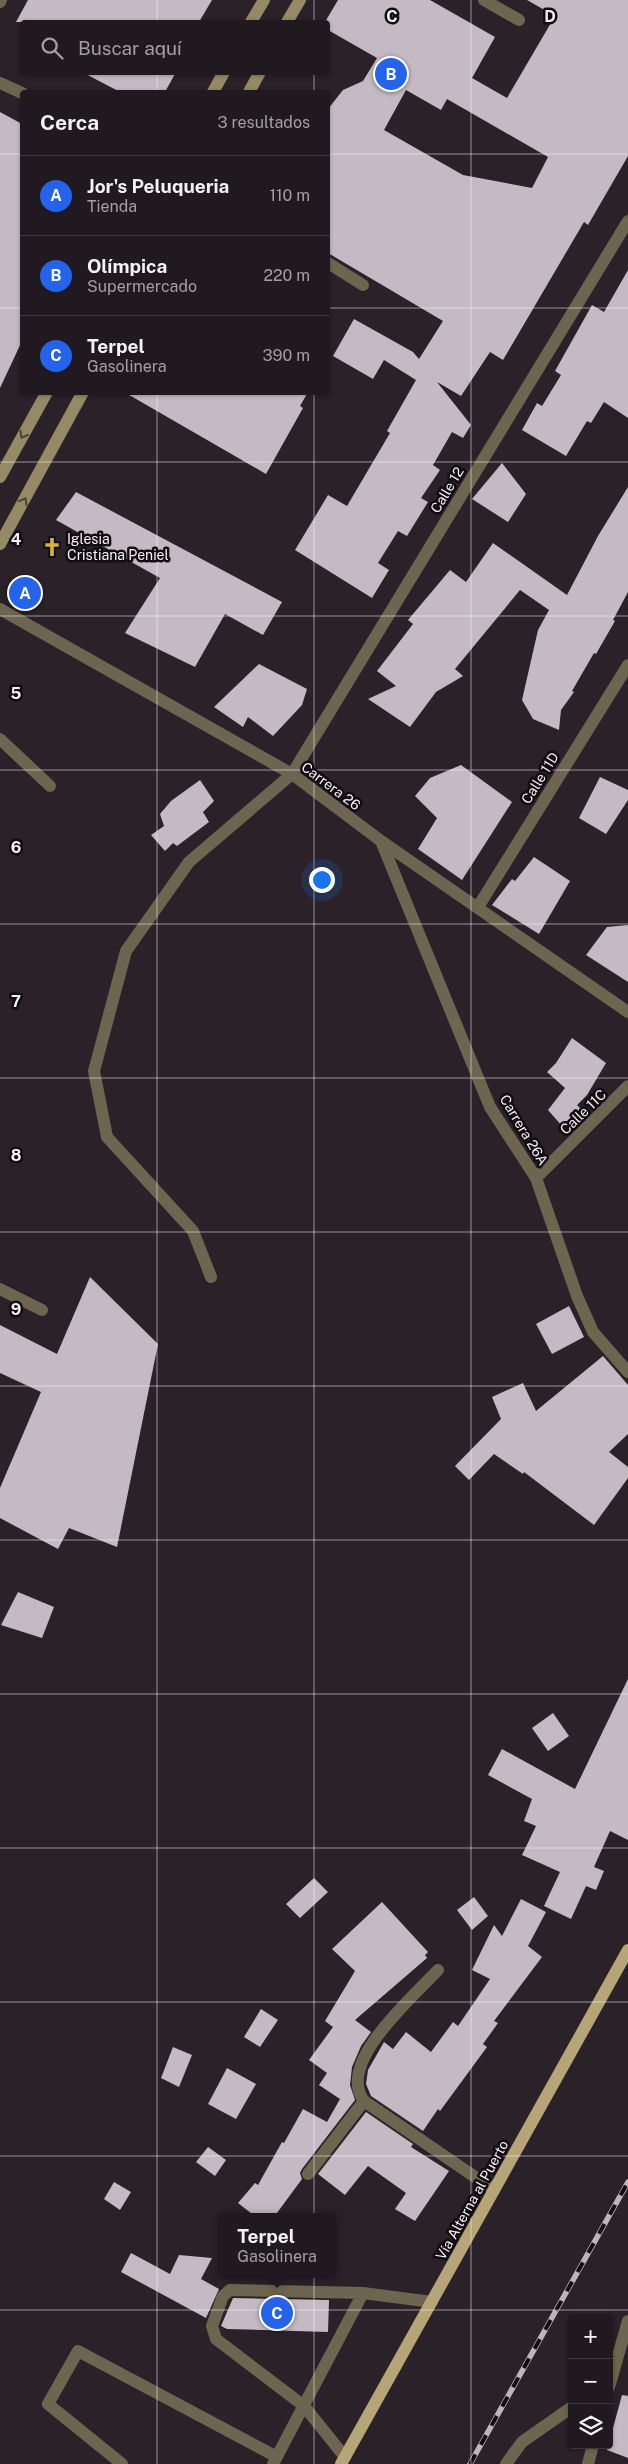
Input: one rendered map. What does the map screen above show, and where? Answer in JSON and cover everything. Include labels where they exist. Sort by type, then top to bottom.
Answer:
[{"type":"main road","points":[[252,20],[264,0]]},
{"type":"main road","points":[[288,20],[300,0]]},
{"type":"main road","points":[[214,90],[222,75]]},
{"type":"main road","points":[[250,90],[258,75]]},
{"type":"main road","points":[[0,477],[45,395]]},
{"type":"main road","points":[[0,544],[82,395]]},
{"type":"main road","name":"Vía Alterna al Puerto","points":[[343,2461],[628,1950]]},
{"type":"street","points":[[484,0],[519,20]]},
{"type":"street","points":[[0,83],[20,91]]},
{"type":"street","name":"Calle 12","points":[[211,1277],[193,1231],[107,1137],[94,1071],[126,951],[189,862],[292,774],[628,220]]},
{"type":"street","points":[[330,264],[363,285]]},
{"type":"street","name":"Carrera 26","points":[[0,609],[292,774],[381,841],[628,1012]]},
{"type":"street","name":"Calle 11D","points":[[478,907],[628,665]]},
{"type":"street","points":[[0,739],[50,786]]},
{"type":"street","name":"Carrera 26A","points":[[381,841],[490,1107],[536,1178],[577,1296],[593,1332],[628,1372]]},
{"type":"street","name":"Calle 11C","points":[[536,1178],[628,1086]]},
{"type":"street","points":[[0,1290],[42,1310]]},
{"type":"street","points":[[438,1970],[372,2042],[362,2060],[357,2079],[358,2094],[364,2101],[494,2190]]},
{"type":"street","points":[[308,2174],[364,2101]]},
{"type":"street","points":[[343,2461],[304,2406],[216,2339],[212,2326],[223,2296],[230,2290],[364,2293],[432,2302]]},
{"type":"street","points":[[122,2464],[48,2404],[78,2351],[275,2460],[364,2293]]},
{"type":"street","points":[[613,2372],[628,2321]]},
{"type":"street","points":[[506,2464],[522,2442],[568,2410]]},
{"type":"street","points":[[588,2464],[592,2449]]},
{"type":"building","points":[[28,0],[212,0],[200,20],[20,20],[20,22],[16,22]]},
{"type":"building","points":[[338,0],[430,0],[495,37],[472,78],[507,98],[555,16],[527,0],[628,0],[628,156],[588,225],[584,222],[503,360],[490,352],[461,396],[437,382],[471,425],[463,438],[452,432],[433,465],[440,470],[421,498],[428,502],[407,536],[398,531],[378,563],[389,570],[372,598],[295,550],[328,495],[347,506],[390,433],[387,431],[416,380],[384,360],[373,379],[333,356],[354,319],[413,352],[419,359],[443,321],[330,254],[330,106],[343,90],[363,81],[377,58],[330,31],[330,20],[326,20]],"holes":[[[406,90],[441,110],[447,99],[548,157],[532,188],[463,175],[384,130]]]},
{"type":"building","points":[[88,75],[174,75],[166,90],[116,90]]},
{"type":"building","points":[[0,112],[20,123],[20,345],[0,388]]},
{"type":"building","points":[[628,270],[628,418],[604,402],[591,423],[587,421],[566,456],[522,430],[537,403],[542,406],[561,375],[555,371],[592,305],[604,312]]},
{"type":"building","points":[[129,395],[306,395],[300,406],[303,408],[266,474]]},
{"type":"building","points":[[502,463],[526,494],[508,522],[472,499]]},
{"type":"building","points":[[628,487],[628,592],[613,620],[615,621],[572,691],[574,692],[561,710],[559,730],[533,719],[522,700],[538,630],[549,610],[520,590],[455,669],[463,676],[436,692],[410,727],[368,699],[396,686],[377,671],[413,624],[408,620],[450,570],[466,582],[493,543],[567,595],[598,536]]},
{"type":"building","points":[[76,492],[282,602],[263,635],[225,614],[195,667],[125,633],[160,578],[56,520]]},
{"type":"building","points":[[259,664],[307,689],[302,705],[273,736],[248,717],[243,727],[214,707]]},
{"type":"building","points":[[461,765],[512,802],[462,880],[418,849],[437,818],[415,796],[430,778]]},
{"type":"building","points":[[600,777],[628,790],[628,800],[606,834],[579,818]]},
{"type":"building","points":[[200,780],[214,801],[203,812],[209,822],[177,846],[173,843],[165,851],[151,835],[164,826],[160,814],[171,801]]},
{"type":"building","points":[[534,857],[570,881],[539,934],[492,905],[512,879],[515,881]]},
{"type":"building","points":[[628,925],[628,982],[586,955],[607,927]]},
{"type":"building","points":[[572,1038],[606,1063],[587,1095],[577,1105],[581,1109],[562,1126],[548,1110],[565,1088],[547,1072],[556,1063]]},
{"type":"building","points":[[90,1277],[158,1344],[117,1547],[69,1528],[58,1549],[0,1518],[0,1488],[41,1392],[0,1373],[0,1325],[57,1354]]},
{"type":"building","points":[[569,1306],[584,1337],[552,1354],[536,1324]]},
{"type":"building","points":[[603,1356],[628,1385],[628,1434],[609,1452],[628,1467],[628,1478],[594,1525],[524,1472],[523,1474],[494,1454],[469,1480],[455,1466],[501,1419],[492,1397],[523,1383],[536,1411]]},
{"type":"building","points":[[18,1592],[54,1607],[42,1638],[1,1625]]},
{"type":"building","points":[[628,1679],[628,1840],[610,1831],[594,1867],[604,1871],[596,1890],[586,1886],[571,1919],[544,1906],[560,1872],[522,1855],[536,1826],[524,1821],[532,1799],[488,1775],[502,1749],[575,1789]]},
{"type":"building","points":[[553,1713],[569,1736],[548,1751],[532,1728]]},
{"type":"building","points":[[314,1878],[328,1892],[300,1918],[286,1904]]},
{"type":"building","points":[[474,1897],[488,1916],[472,1930],[457,1910]]},
{"type":"building","points":[[521,1899],[546,1912],[528,1946],[542,1957],[494,2021],[498,2023],[483,2044],[487,2047],[423,2131],[371,2096],[366,2084],[368,2070],[384,2042],[393,2049],[406,2032],[431,2052],[453,2022],[458,2026],[490,1979],[472,1970],[494,1925],[502,1936]]},
{"type":"building","points":[[382,1902],[428,1952],[425,1955],[427,1958],[355,2020],[371,2032],[361,2046],[352,2067],[350,2085],[355,2100],[302,2169],[300,2173],[302,2179],[277,2213],[251,2213],[238,2203],[255,2183],[258,2185],[303,2109],[327,2122],[340,2099],[319,2085],[327,2073],[309,2060],[333,2027],[325,2021],[355,1971],[332,1949]]},
{"type":"building","points":[[261,2009],[278,2020],[260,2047],[244,2037]]},
{"type":"building","points":[[173,2047],[192,2055],[179,2087],[161,2078]]},
{"type":"building","points":[[227,2068],[256,2084],[236,2119],[208,2104]]},
{"type":"building","points":[[366,2112],[413,2144],[411,2147],[449,2171],[415,2221],[395,2209],[406,2193],[368,2166],[345,2195],[318,2174]]},
{"type":"building","points":[[208,2147],[226,2160],[215,2176],[196,2162]]},
{"type":"building","points":[[114,2182],[131,2192],[120,2210],[104,2199]]},
{"type":"building","points":[[131,2253],[170,2274],[179,2255],[212,2258],[201,2279],[219,2289],[206,2318],[121,2272]]},
{"type":"building","points":[[233,2298],[329,2300],[328,2332],[227,2329],[221,2326]]},
{"type":"building","points":[[622,2395],[628,2396],[628,2458],[607,2450],[613,2449],[613,2428]]},
{"type":"railway","points":[[470,2464],[628,2182]]},
{"type":"place","name":"Olímpica","points":[[391,74]]},
{"type":"place","name":"Iglesia Cristiana Peniel","points":[[52,547]]},
{"type":"place","name":"Jor's Peluqueria","points":[[25,593]]},
{"type":"place","name":"Terpel","points":[[277,2313]]}]
